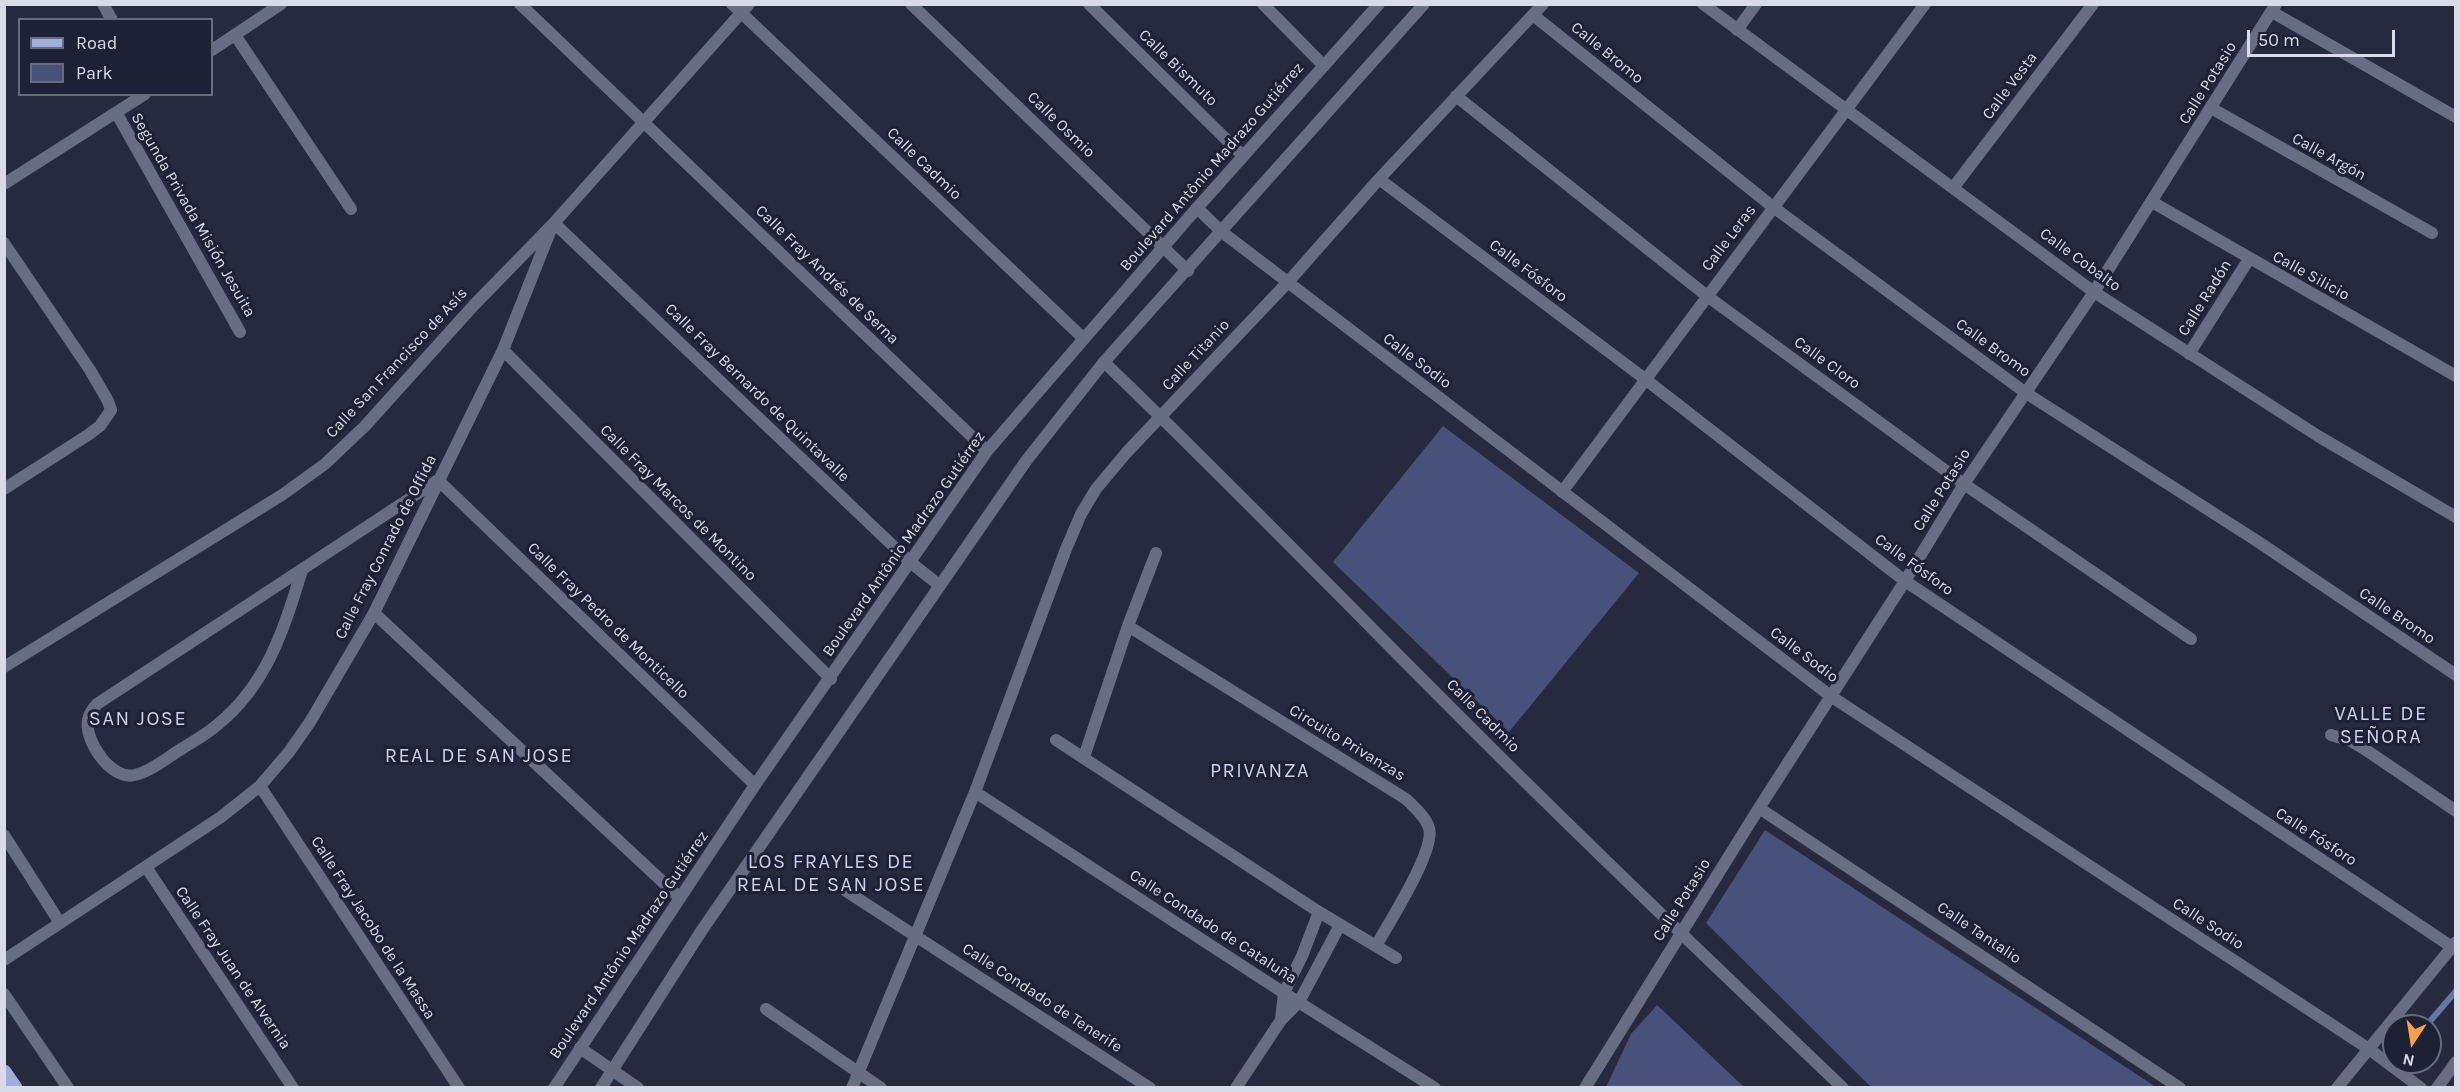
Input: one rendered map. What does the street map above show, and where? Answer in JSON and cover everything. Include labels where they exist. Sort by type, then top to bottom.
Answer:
[{"type":"main road","points":[[4,1072],[15,1088]]},
{"type":"street","points":[[103,4],[111,18]]},
{"type":"street","points":[[213,49],[281,4]]},
{"type":"street","name":"Calle Fray Andrés de Serna","points":[[520,4],[987,451]]},
{"type":"street","name":"Calle Osmio","points":[[911,4],[1188,271]]},
{"type":"street","name":"Calle Bismuto","points":[[1089,4],[1243,156]]},
{"type":"street","points":[[1263,4],[1324,66]]},
{"type":"street","name":"Boulevard Antônio Madrazo Gutiérrez","points":[[554,1088],[755,785],[831,679],[987,451],[1083,338],[1378,4]]},
{"type":"street","points":[[601,1088],[702,930],[1026,461],[1104,363],[1424,4]]},
{"type":"street","name":"Calle Titanio","points":[[852,1088],[975,792],[1055,577],[1081,514],[1096,489],[1161,416],[1288,282],[1379,179],[1543,4]]},
{"type":"street","name":"Calle Cobalto","points":[[1703,4],[2094,292],[2318,436],[2456,517]]},
{"type":"street","points":[[1737,30],[1756,4]]},
{"type":"street","name":"Calle Leras","points":[[1562,492],[1925,4]]},
{"type":"street","name":"Calle Vesta","points":[[1953,188],[2093,4]]},
{"type":"street","name":"Calle San Francisco de Asís","points":[[4,667],[282,495],[325,464],[365,426],[474,305],[554,223],[644,123],[741,7]]},
{"type":"street","name":"Calle Cadmio","points":[[741,7],[1083,338]]},
{"type":"street","points":[[2274,8],[2456,117]]},
{"type":"street","name":"Calle Potasio","points":[[1585,1088],[1964,484],[2094,292],[2274,8]]},
{"type":"street","name":"Calle Bromo","points":[[1533,15],[1773,207],[2026,393],[2257,541],[2456,675]]},
{"type":"street","points":[[235,35],[351,209]]},
{"type":"street","points":[[4,184],[142,96]]},
{"type":"street","name":"Calle Cloro","points":[[1456,96],[1707,296],[1964,484],[2191,639]]},
{"type":"street","name":"Calle Argón","points":[[2211,108],[2432,233]]},
{"type":"street","name":"Segunda Privada Misión Jesuita","points":[[117,114],[240,332]]},
{"type":"street","name":"Calle Fósforo","points":[[1379,179],[1645,379],[1905,581],[2454,944]]},
{"type":"street","name":"Calle Silicio","points":[[2151,202],[2249,260],[2456,376]]},
{"type":"street","name":"Calle Sodio","points":[[1197,208],[1222,232],[1832,697],[2369,1049],[2421,1088]]},
{"type":"street","name":"Calle Fray Conrado de Offida","points":[[4,960],[220,817],[260,786],[310,722],[374,613],[503,350],[554,223]]},
{"type":"street","name":"Calle Fray Bernardo de Quintavalle","points":[[554,223],[910,562],[939,585]]},
{"type":"street","points":[[4,243],[90,370],[111,410],[94,431],[4,489]]},
{"type":"street","name":"Calle Radón","points":[[2189,354],[2249,260]]},
{"type":"street","name":"Calle Fray Marcos de Montino","points":[[503,350],[831,679]]},
{"type":"street","name":"Calle Cadmio","points":[[1104,363],[1161,416],[1467,724],[1843,1088]]},
{"type":"street","points":[[302,570],[280,639],[267,666],[231,713],[216,726],[149,770],[134,776],[121,776],[110,769],[88,731],[87,721],[97,704],[438,480]]},
{"type":"street","name":"Calle Fray Pedro de Monticello","points":[[438,480],[755,785]]},
{"type":"street","points":[[1084,757],[1128,626],[1156,553]]},
{"type":"street","points":[[374,613],[680,898]]},
{"type":"street","name":"Circuito Privanzas","points":[[1128,626],[1406,799],[1425,819],[1430,828],[1427,849],[1376,946]]},
{"type":"street","points":[[2331,735],[2351,741],[2363,748],[2456,811]]},
{"type":"street","points":[[1056,740],[1319,912],[1396,958]]},
{"type":"street","name":"Calle Fray Jacobo de la Massa","points":[[260,786],[459,1088]]},
{"type":"street","name":"Calle Condado de Cataluña","points":[[975,792],[1299,1002],[1420,1084],[1435,1088]]},
{"type":"street","name":"Calle Tantalio","points":[[1760,808],[2180,1088]]},
{"type":"street","points":[[4,835],[60,923]]},
{"type":"street","name":"Calle Fray Juan de Alvernia","points":[[146,867],[293,1088]]},
{"type":"street","name":"Calle Condado de Tenerife","points":[[846,891],[1150,1088]]},
{"type":"street","points":[[1281,1020],[1284,993],[1302,956],[1319,912]]},
{"type":"street","points":[[1236,1088],[1281,1020],[1299,1002],[1340,925]]},
{"type":"street","points":[[2337,1088],[2454,944]]},
{"type":"street","points":[[4,993],[68,1088]]},
{"type":"street","points":[[766,1010],[881,1088]]},
{"type":"street","points":[[580,1048],[638,1088]]},
{"type":"street","points":[[2437,1088],[2456,1062]]},
{"type":"green space","points":[[1443,426],[1639,573],[1509,732],[1333,562]]},
{"type":"green space","points":[[1765,830],[2156,1087],[1871,1087],[1706,923]]},
{"type":"green space","points":[[1657,1005],[1744,1087],[1606,1087],[1631,1034]]},
{"type":"waterway","points":[[2436,1014],[2456,991]]},
{"type":"district","name":"SAN JOSE","points":[[138,719]]},
{"type":"district","name":"VALLE DE SEÑORA","points":[[2381,726]]},
{"type":"district","name":"REAL DE SAN JOSE","points":[[479,756]]},
{"type":"district","name":"PRIVANZA","points":[[1260,771]]},
{"type":"district","name":"LOS FRAYLES DE REAL DE SAN JOSE","points":[[831,874]]}]
